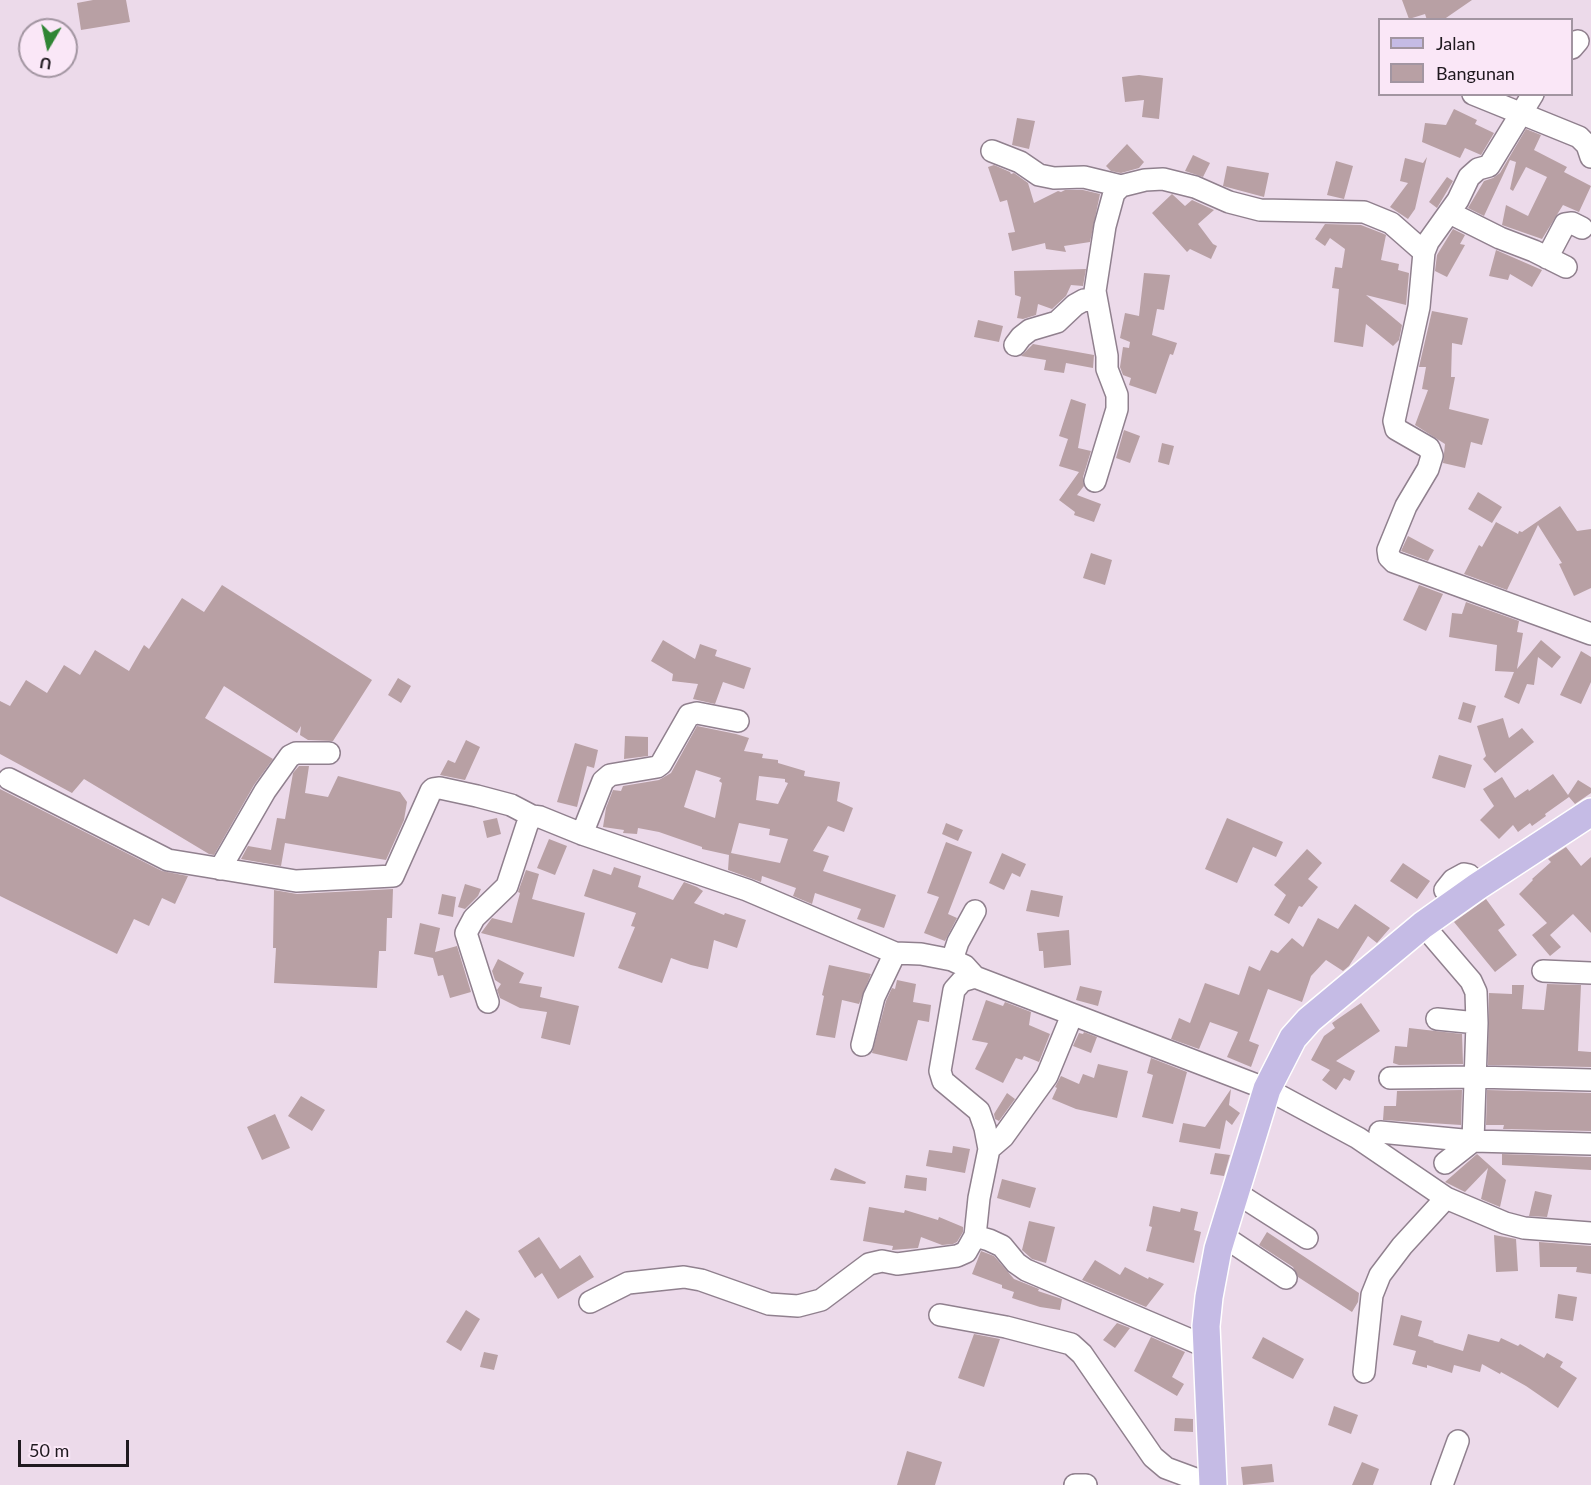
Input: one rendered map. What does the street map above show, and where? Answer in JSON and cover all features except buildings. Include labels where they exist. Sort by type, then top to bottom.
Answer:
[{"type":"main road","points":[[1212,1485],[1206,1326],[1218,1249],[1267,1089],[1299,1029],[1423,925],[1591,812]]},
{"type":"street","points":[[1478,96],[1580,137],[1587,145],[1591,157]]},
{"type":"street","points":[[1532,96],[1489,166],[1473,172],[1450,213],[1428,242],[1424,252],[1419,307],[1394,421],[1396,429],[1429,448],[1432,456],[1428,469],[1406,506],[1388,550],[1394,562],[1591,634]]},
{"type":"street","points":[[992,151],[1015,159],[1039,175],[1054,178],[1084,177],[1121,186],[1144,180],[1163,179],[1195,187],[1229,202],[1260,210],[1364,212],[1391,223],[1424,252]]},
{"type":"street","points":[[1095,481],[1117,409],[1117,395],[1107,369],[1107,356],[1095,291],[1105,226],[1114,193],[1121,186]]},
{"type":"street","points":[[1450,213],[1556,263],[1565,224],[1588,225]]},
{"type":"street","points":[[1015,345],[1030,330],[1057,322],[1075,305],[1084,300],[1096,300]]},
{"type":"street","points":[[582,834],[603,781],[610,776],[657,767],[661,764],[689,715],[697,713],[738,722]]},
{"type":"street","points":[[220,869],[266,791],[291,755],[329,753]]},
{"type":"street","points":[[9,779],[177,863],[296,881],[393,876],[430,791],[436,788],[477,795],[511,805],[532,816],[582,834],[747,890],[895,953],[921,954],[952,960],[965,966],[975,976],[1267,1089],[1358,1138],[1446,1198],[1515,1226],[1591,1233]]},
{"type":"street","points":[[488,1002],[466,933],[474,918],[507,886],[526,825],[532,816]]},
{"type":"street","points":[[1445,890],[1453,880],[1464,874],[1469,875],[1478,886]]},
{"type":"street","points":[[952,960],[958,942],[975,911]]},
{"type":"street","points":[[1423,925],[1471,981],[1476,992],[1478,1023],[1473,1142]]},
{"type":"street","points":[[862,1045],[874,997],[895,953]]},
{"type":"street","points":[[1543,971],[1591,973]]},
{"type":"street","points":[[590,1302],[628,1283],[684,1277],[701,1280],[769,1304],[811,1305],[869,1264],[882,1261],[897,1264],[957,1256],[966,1252],[975,1236],[979,1198],[989,1149],[979,1111],[943,1081],[940,1071],[954,990],[962,981],[975,976]]},
{"type":"street","points":[[989,1149],[1003,1137],[1047,1076],[1072,1015]]},
{"type":"street","points":[[1437,1019],[1478,1023]]},
{"type":"street","points":[[1390,1078],[1475,1077],[1591,1080]]},
{"type":"street","points":[[1380,1132],[1473,1142],[1591,1144]]},
{"type":"street","points":[[1445,1163],[1473,1142]]},
{"type":"street","points":[[1235,1192],[1308,1238]]},
{"type":"street","points":[[1364,1372],[1372,1294],[1380,1275],[1402,1246],[1446,1198]]},
{"type":"street","points":[[975,1236],[1002,1246],[1016,1263],[1026,1270],[1207,1347]]},
{"type":"street","points":[[1223,1236],[1286,1278]]},
{"type":"street","points":[[940,1315],[988,1323],[1071,1344],[1082,1354],[1153,1457],[1166,1468],[1212,1485]]},
{"type":"street","points":[[1442,1485],[1458,1441]]},
{"type":"street","points":[[1075,1485],[1086,1485]]}]
